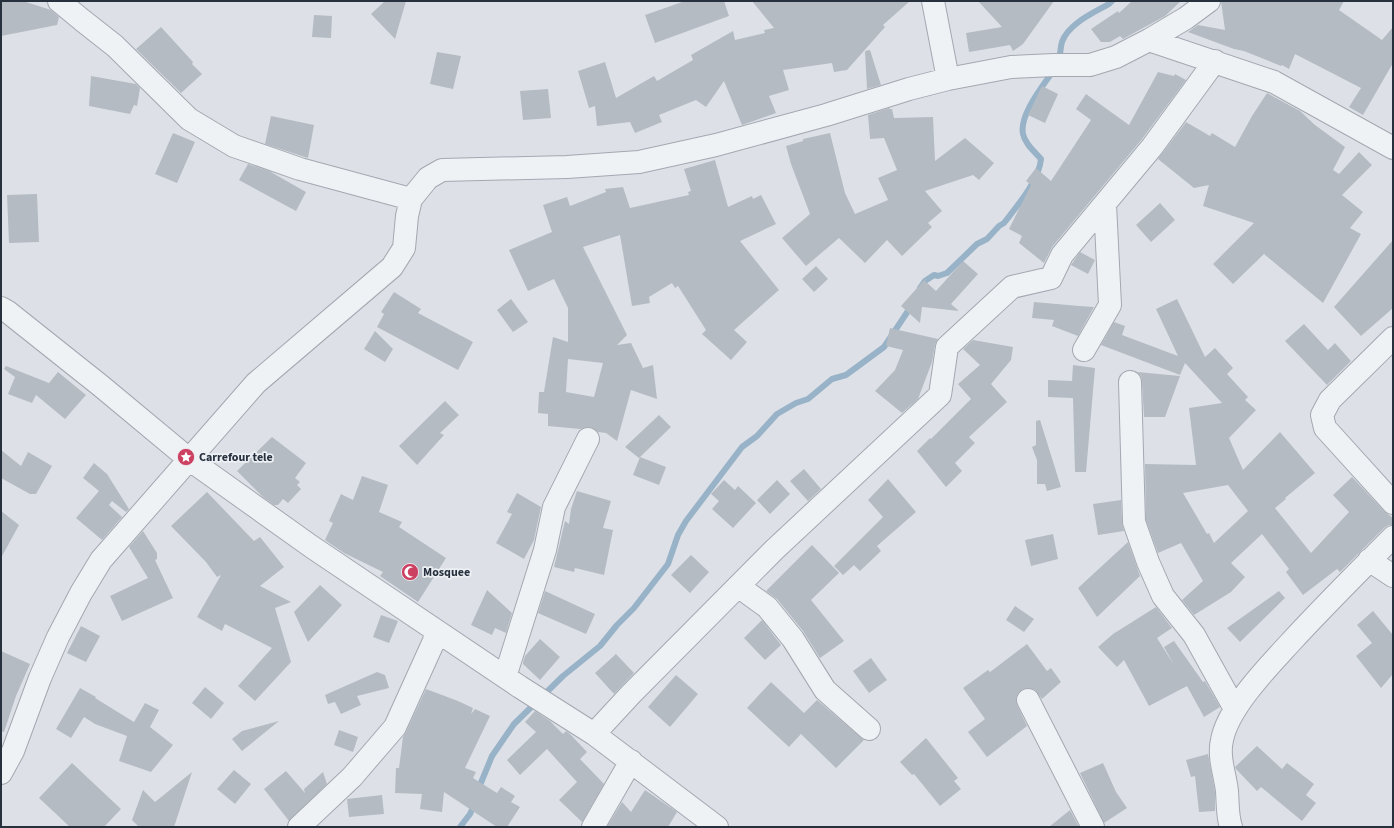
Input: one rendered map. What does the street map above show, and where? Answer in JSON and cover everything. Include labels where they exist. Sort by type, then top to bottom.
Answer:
[{"type":"street","points":[[60,1],[115,46],[189,119],[234,146],[300,169],[411,199]]},
{"type":"street","points":[[933,1],[948,79]]},
{"type":"street","points":[[1,773],[13,751],[40,678],[80,593],[101,560],[256,383],[392,266],[404,248],[407,216],[411,199],[428,178],[442,170],[567,167],[639,162],[730,141],[826,115],[909,89],[948,79],[1011,67],[1090,65],[1116,57],[1149,40],[1186,18],[1209,1]]},
{"type":"street","points":[[1149,40],[1274,82],[1393,148]]},
{"type":"street","points":[[594,734],[738,586],[940,396],[947,347],[1012,286],[1051,278],[1062,255],[1152,147],[1215,61]]},
{"type":"street","points":[[1084,350],[1110,305],[1105,204]]},
{"type":"street","points":[[1,308],[101,386],[190,460],[312,547],[512,682],[594,734],[717,827]]},
{"type":"street","points":[[1393,338],[1330,400],[1322,415],[1325,428],[1393,503]]},
{"type":"street","points":[[1130,382],[1134,522],[1148,562],[1163,596],[1194,634],[1235,709]]},
{"type":"street","points":[[512,682],[545,550],[554,507],[588,439]]},
{"type":"street","points":[[1231,827],[1228,819],[1227,791],[1220,756],[1221,741],[1235,709],[1261,675],[1330,599],[1393,537]]},
{"type":"street","points":[[1370,560],[1393,576]]},
{"type":"street","points":[[738,586],[767,607],[793,639],[825,690],[869,729]]},
{"type":"street","points":[[299,827],[352,777],[395,727],[438,632]]},
{"type":"street","points":[[1028,700],[1094,827]]},
{"type":"street","points":[[593,827],[631,761]]},
{"type":"building","points":[[1,1],[23,1],[51,10],[59,17],[57,25],[1,36]]},
{"type":"building","points":[[385,1],[406,1],[395,39],[371,14]]},
{"type":"building","points":[[685,1],[724,1],[729,16],[655,43],[645,15]]},
{"type":"building","points":[[752,1],[910,1],[883,25],[885,27],[847,70],[834,72],[832,63],[783,70],[789,90],[769,96],[776,113],[742,125],[724,81],[706,107],[696,100],[659,115],[662,122],[635,133],[630,122],[597,126],[595,106],[589,108],[578,71],[605,62],[616,98],[654,76],[657,81],[693,60],[691,55],[733,31],[735,40],[765,33],[764,30],[774,28]]},
{"type":"building","points":[[978,1],[1054,1],[1023,44],[1013,51],[1010,45],[969,52],[966,33],[1002,27]]},
{"type":"building","points":[[1132,1],[1181,1],[1165,16],[1123,39],[1120,36],[1110,42],[1101,42],[1091,29],[1118,11],[1119,13]]},
{"type":"building","points":[[1221,1],[1344,1],[1339,10],[1382,40],[1393,27],[1393,63],[1363,115],[1349,107],[1361,88],[1295,54],[1289,69],[1244,51],[1234,49],[1188,32],[1198,25],[1225,30]]},
{"type":"building","points":[[314,15],[332,16],[331,38],[312,37]]},
{"type":"building","points":[[161,27],[202,74],[181,93],[136,49]]},
{"type":"building","points":[[870,50],[881,85],[867,89],[865,51]]},
{"type":"building","points":[[437,52],[461,56],[453,89],[430,84]]},
{"type":"building","points":[[1158,72],[1174,76],[1175,74],[1186,80],[1142,139],[1052,247],[1044,263],[1019,243],[1022,236],[1009,229],[1031,185],[1026,181],[1036,168],[1051,181],[1091,120],[1076,109],[1086,94],[1129,125]]},
{"type":"building","points":[[91,76],[136,84],[140,88],[137,106],[134,105],[130,114],[89,106]]},
{"type":"building","points":[[1042,86],[1058,94],[1045,123],[1028,115]]},
{"type":"building","points":[[548,89],[551,118],[523,120],[520,91]]},
{"type":"building","points":[[1267,93],[1300,111],[1315,125],[1345,147],[1333,170],[1339,174],[1359,152],[1372,165],[1342,195],[1363,212],[1350,228],[1361,234],[1323,303],[1264,254],[1233,284],[1213,264],[1254,223],[1203,206],[1209,185],[1194,188],[1158,159],[1186,122],[1210,136],[1212,133],[1235,147]]},
{"type":"building","points":[[889,108],[892,109],[894,118],[933,117],[935,161],[965,138],[994,163],[979,180],[973,175],[925,191],[942,211],[928,223],[932,227],[902,256],[887,240],[865,263],[839,238],[806,266],[782,238],[810,214],[791,164],[786,146],[803,141],[803,139],[830,133],[845,193],[855,214],[888,200],[878,178],[897,170],[884,138],[870,139],[868,115]]},
{"type":"building","points":[[271,116],[314,125],[308,158],[265,144]]},
{"type":"building","points":[[173,133],[195,142],[177,183],[155,174]]},
{"type":"building","points":[[715,160],[728,207],[752,196],[753,199],[761,195],[776,224],[740,241],[779,290],[734,330],[747,342],[731,360],[702,334],[706,330],[678,286],[675,288],[672,283],[649,297],[650,303],[632,306],[620,235],[583,247],[627,335],[617,345],[631,343],[643,368],[653,365],[657,399],[631,390],[617,441],[606,433],[598,432],[593,428],[587,427],[580,429],[548,426],[548,414],[538,413],[539,392],[544,392],[553,337],[568,342],[568,308],[554,279],[528,291],[509,250],[552,232],[543,205],[567,197],[570,206],[606,192],[605,189],[623,187],[630,208],[689,195],[688,192],[691,191],[684,169]],"holes":[[[568,359],[603,363],[594,397],[566,392]]]},
{"type":"building","points":[[248,164],[269,171],[306,192],[296,211],[239,180]]},
{"type":"building","points":[[37,194],[39,242],[9,243],[7,195]]},
{"type":"building","points":[[1160,203],[1175,220],[1151,242],[1136,225]]},
{"type":"building","points":[[1393,240],[1393,308],[1361,336],[1334,307]]},
{"type":"building","points":[[1080,252],[1095,260],[1088,274],[1071,265]]},
{"type":"building","points":[[963,261],[978,274],[951,304],[959,311],[922,307],[920,323],[901,306],[926,278],[925,281],[936,291]]},
{"type":"building","points":[[816,266],[828,279],[814,292],[802,279]]},
{"type":"building","points":[[394,292],[421,309],[418,313],[473,342],[458,370],[377,327],[384,314],[381,312]]},
{"type":"building","points":[[511,299],[528,322],[513,332],[497,310]]},
{"type":"building","points":[[1177,299],[1205,357],[1215,348],[1233,368],[1227,374],[1248,397],[1245,400],[1256,410],[1229,438],[1243,470],[1280,432],[1315,473],[1275,508],[1311,553],[1349,512],[1333,495],[1352,477],[1384,511],[1393,518],[1393,525],[1389,525],[1384,528],[1340,572],[1337,569],[1303,595],[1286,572],[1289,569],[1262,534],[1231,563],[1245,577],[1231,592],[1194,615],[1182,600],[1203,581],[1181,543],[1158,553],[1146,520],[1145,464],[1196,465],[1189,408],[1222,403],[1185,363],[1180,375],[1101,345],[1114,322],[1125,326],[1122,335],[1178,356],[1156,309]],"holes":[[[1228,485],[1248,511],[1214,543],[1209,533],[1207,534],[1183,493]]]},
{"type":"building","points":[[1034,302],[1094,307],[1078,336],[1052,326],[1054,320],[1032,318]]},
{"type":"building","points":[[1304,324],[1328,350],[1335,343],[1351,361],[1327,385],[1285,341]]},
{"type":"building","points":[[890,328],[938,339],[935,345],[932,362],[918,399],[902,413],[875,391],[895,370],[903,350],[886,346]]},
{"type":"building","points":[[375,331],[393,349],[385,362],[364,349]]},
{"type":"building","points":[[973,340],[1013,347],[1011,360],[991,384],[1007,402],[969,437],[975,443],[955,463],[962,471],[946,487],[917,451],[971,399],[958,384],[980,365],[963,349]]},
{"type":"building","points":[[1073,365],[1095,368],[1086,472],[1075,472],[1073,398],[1048,397],[1048,380],[1072,381]]},
{"type":"building","points":[[6,366],[49,383],[58,372],[86,395],[65,419],[36,395],[32,403],[8,394],[15,377],[4,369]]},
{"type":"building","points":[[1137,372],[1180,376],[1165,417],[1144,417],[1142,382],[1141,376]]},
{"type":"building","points":[[445,401],[459,415],[440,433],[444,435],[417,465],[399,446]]},
{"type":"building","points":[[659,415],[671,427],[639,458],[625,447]]},
{"type":"building","points":[[1040,420],[1061,487],[1047,491],[1045,484],[1037,484],[1037,460],[1032,447],[1036,445],[1036,421]]},
{"type":"building","points":[[272,437],[306,463],[295,478],[300,482],[297,485],[301,489],[288,503],[283,499],[278,505],[274,505],[263,497],[237,471]]},
{"type":"building","points":[[1,450],[21,466],[28,452],[52,466],[36,494],[30,494],[1,478]]},
{"type":"building","points":[[640,457],[666,467],[659,485],[633,475]]},
{"type":"building","points":[[94,463],[107,474],[129,509],[126,512],[112,501],[109,505],[122,517],[102,540],[76,518],[99,491],[83,478]]},
{"type":"building","points":[[804,469],[821,489],[808,501],[790,481]]},
{"type":"building","points":[[362,476],[388,485],[379,512],[402,522],[399,527],[446,558],[418,602],[380,576],[383,572],[344,553],[325,540],[333,523],[329,521],[341,494],[353,500]]},
{"type":"building","points":[[888,479],[916,512],[877,546],[881,551],[860,571],[854,565],[843,575],[834,566],[883,517],[868,500]]},
{"type":"building","points":[[724,480],[735,490],[738,486],[756,503],[733,528],[712,509],[719,501],[711,494]]},
{"type":"building","points":[[777,480],[790,494],[770,514],[757,500]]},
{"type":"building","points":[[577,491],[611,501],[603,528],[613,530],[604,575],[575,568],[574,572],[554,567],[565,521],[569,524],[571,509]]},
{"type":"building","points":[[207,492],[254,541],[260,537],[284,567],[260,586],[291,602],[275,608],[291,662],[255,701],[238,686],[272,648],[225,624],[222,631],[197,617],[221,575],[217,577],[206,562],[171,526]]},
{"type":"building","points":[[517,493],[541,507],[534,540],[524,559],[496,543],[512,514],[507,512]]},
{"type":"building","points":[[1121,500],[1122,523],[1124,531],[1098,535],[1093,504]]},
{"type":"building","points":[[1,511],[19,525],[1,558]]},
{"type":"building","points":[[143,531],[157,553],[157,559],[155,560],[173,598],[122,621],[110,596],[148,578],[129,547]]},
{"type":"building","points":[[1053,534],[1058,559],[1031,566],[1025,540]]},
{"type":"building","points":[[1128,542],[1140,576],[1097,617],[1078,588]]},
{"type":"building","points":[[812,545],[839,573],[811,600],[844,641],[820,658],[803,631],[777,599],[766,591]]},
{"type":"building","points":[[691,555],[709,572],[690,593],[671,575]]},
{"type":"building","points":[[320,585],[342,605],[308,642],[294,612]]},
{"type":"building","points":[[487,590],[512,613],[506,633],[495,628],[492,635],[471,625]]},
{"type":"building","points":[[545,591],[595,614],[586,634],[538,613]]},
{"type":"building","points":[[1279,591],[1285,598],[1240,642],[1227,628]]},
{"type":"building","points":[[1015,606],[1034,619],[1024,632],[1006,620]]},
{"type":"building","points":[[1156,607],[1172,628],[1157,638],[1174,665],[1164,647],[1174,641],[1203,682],[1205,681],[1220,707],[1204,717],[1187,686],[1149,706],[1124,660],[1117,667],[1098,647],[1113,634]]},
{"type":"building","points":[[1373,611],[1393,635],[1393,674],[1381,688],[1356,656],[1372,643],[1357,625]]},
{"type":"building","points":[[381,615],[398,621],[389,643],[373,637]]},
{"type":"building","points":[[762,620],[781,645],[765,660],[744,638]]},
{"type":"building","points":[[81,626],[100,636],[86,662],[67,653]]},
{"type":"building","points":[[540,639],[560,657],[540,680],[523,664],[523,662],[525,656]]},
{"type":"building","points":[[1027,644],[1047,671],[1051,668],[1061,682],[1042,699],[1035,690],[1029,688],[1023,689],[1018,693],[1016,699],[1017,705],[1027,726],[987,757],[968,732],[985,719],[963,688],[988,670],[990,672]]},
{"type":"building","points":[[1,651],[30,664],[16,696],[4,732],[1,731]]},
{"type":"building","points":[[616,654],[634,673],[614,694],[595,673]]},
{"type":"building","points":[[871,658],[887,680],[869,693],[853,671]]},
{"type":"building","points":[[377,672],[385,675],[389,688],[357,696],[361,705],[341,714],[335,702],[328,704],[325,695]]},
{"type":"building","points":[[676,675],[698,694],[670,727],[648,707]]},
{"type":"building","points":[[771,682],[804,713],[817,700],[864,740],[836,768],[801,734],[789,747],[747,708]]},
{"type":"building","points":[[205,687],[224,703],[211,719],[192,703]]},
{"type":"building","points":[[80,688],[134,722],[145,703],[159,710],[150,727],[173,745],[151,772],[119,761],[127,736],[95,724],[84,717],[71,738],[56,729]]},
{"type":"building","points":[[426,689],[473,708],[471,714],[475,709],[490,716],[465,768],[476,772],[473,778],[497,793],[501,787],[515,796],[511,802],[520,807],[507,827],[497,827],[444,792],[442,812],[420,809],[422,794],[395,793],[396,768],[399,768],[403,737]]},
{"type":"building","points":[[535,711],[550,721],[563,734],[566,731],[570,734],[587,752],[580,759],[604,784],[582,822],[559,800],[577,782],[547,749],[520,775],[507,760],[536,732],[525,722]]},
{"type":"building","points":[[279,721],[242,751],[232,739],[242,731]]},
{"type":"building","points":[[339,730],[358,737],[353,752],[334,745]]},
{"type":"building","points":[[926,738],[958,778],[954,781],[961,789],[940,806],[914,774],[912,775],[900,762]]},
{"type":"building","points":[[1257,746],[1282,769],[1287,763],[1314,784],[1306,795],[1316,803],[1302,821],[1261,787],[1257,791],[1236,769],[1235,767]]},
{"type":"building","points":[[1208,754],[1215,792],[1215,811],[1199,812],[1195,776],[1191,777],[1186,760]]},
{"type":"building","points":[[72,763],[121,809],[104,827],[70,827],[39,798]]},
{"type":"building","points":[[1103,763],[1116,792],[1127,808],[1104,823],[1080,773]]},
{"type":"building","points":[[234,770],[251,784],[235,804],[217,789]]},
{"type":"building","points":[[286,771],[305,793],[304,789],[323,772],[327,784],[289,821],[264,789]]},
{"type":"building","points":[[192,772],[174,827],[139,827],[132,820],[143,790],[155,802]]},
{"type":"building","points":[[645,790],[677,812],[668,827],[607,827],[622,802],[631,812]]},
{"type":"building","points":[[382,795],[384,814],[349,817],[347,799]]},
{"type":"building","points":[[1070,810],[1079,827],[1049,827]]},
{"type":"waterway","points":[[1058,61],[1062,42],[1075,24],[1112,1]]},
{"type":"waterway","points":[[920,288],[925,281],[934,275],[938,276],[947,273],[977,244],[987,239],[999,226],[1004,223],[1032,184],[1041,159],[1030,148],[1024,138],[1023,126],[1028,110],[1053,71]]},
{"type":"waterway","points":[[478,790],[492,756],[514,724],[563,676],[600,646],[617,625],[634,608],[668,564],[678,535],[686,521],[742,447],[757,436],[777,414],[796,403],[808,399],[832,379],[846,375],[884,347],[910,306]]},
{"type":"waterway","points":[[460,827],[470,814],[475,803]]},
{"type":"place","name":"Carrefour tele","points":[[186,457]]},
{"type":"place","name":"Mosquee","points":[[410,572]]}]
